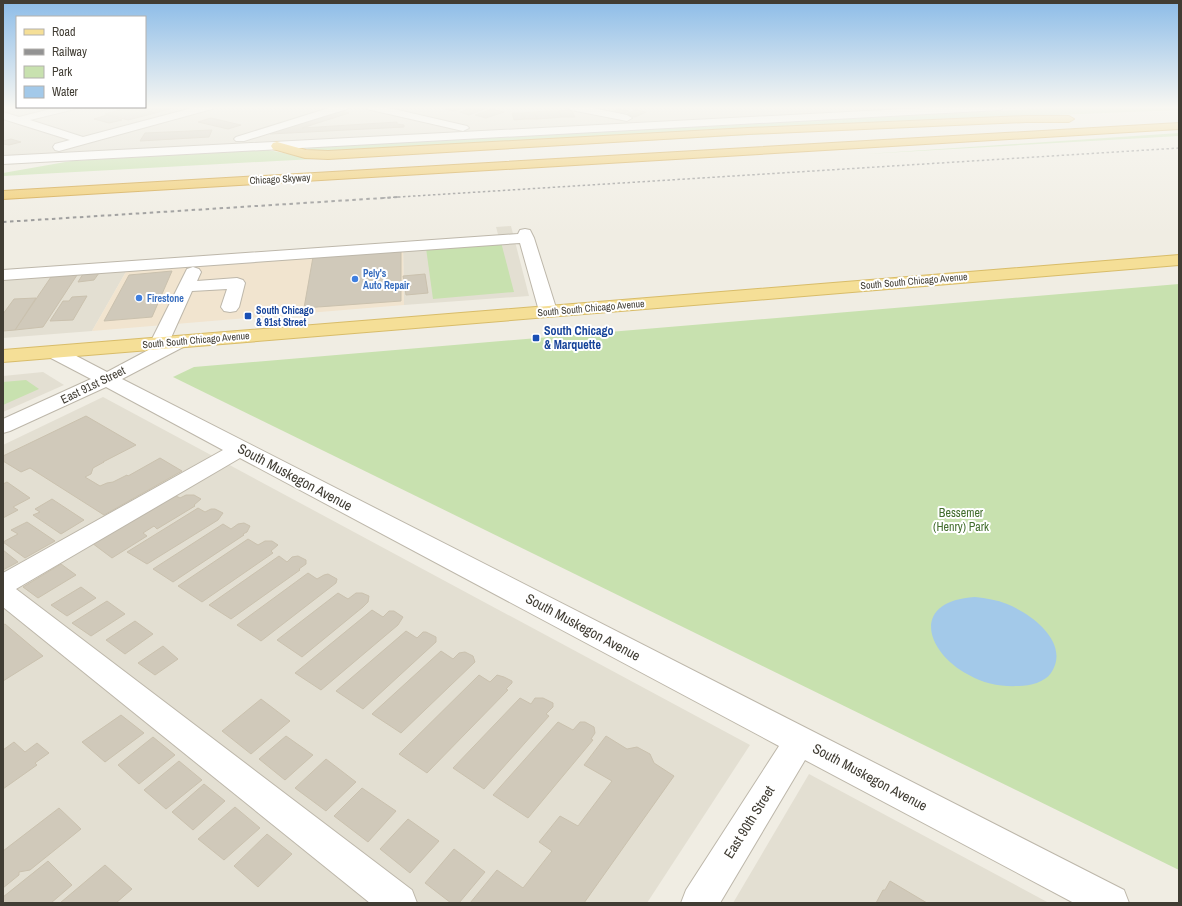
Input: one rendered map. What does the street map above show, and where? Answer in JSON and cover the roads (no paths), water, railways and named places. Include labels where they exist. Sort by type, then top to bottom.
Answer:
[{"type":"highway","points":[[288,149],[305,154],[328,155],[428,149]]},
{"type":"highway","name":"Chicago Skyway","points":[[3,183],[595,149]]},
{"type":"highway","name":"Chicago Skyway","points":[[3,196],[800,149]]},
{"type":"highway","points":[[3,206],[801,154],[849,149]]},
{"type":"main road","name":"South South Chicago Avenue","points":[[3,356],[1179,260]]},
{"type":"street","points":[[16,159],[53,149]]},
{"type":"street","points":[[110,149],[121,153]]},
{"type":"street","points":[[3,161],[16,159],[202,149]]},
{"type":"street","points":[[3,275],[526,235],[548,311]]},
{"type":"street","points":[[159,343],[189,279],[237,283],[230,307]]},
{"type":"street","name":"East 91st Street","points":[[3,427],[107,379],[181,341]]},
{"type":"street","name":"South Muskegon Avenue","points":[[54,352],[1111,903]]},
{"type":"street","points":[[3,585],[240,449]]},
{"type":"street","points":[[3,593],[399,903]]},
{"type":"street","name":"East 90th Street","points":[[700,903],[800,740]]},
{"type":"water","points":[[975,597],[999,601],[1007,604],[1027,615],[1046,631],[1056,651],[1056,662],[1051,673],[1045,679],[1028,685],[1013,686],[993,684],[981,681],[969,675],[954,665],[942,654],[934,641],[931,629],[933,617],[940,608],[954,601]]},
{"type":"railway","points":[[383,198],[1159,149]]},
{"type":"railway","points":[[3,222],[399,197]]},
{"type":"place","name":"Pely's Auto Repair","points":[[355,279]]},
{"type":"place","name":"Firestone","points":[[139,298]]},
{"type":"place","name":"South Chicago & 91st Street","points":[[248,316]]},
{"type":"place","name":"South Chicago & Marquette","points":[[536,338]]},
{"type":"park label","name":"Bessemer (Henry) Park","points":[[961,520]]}]
